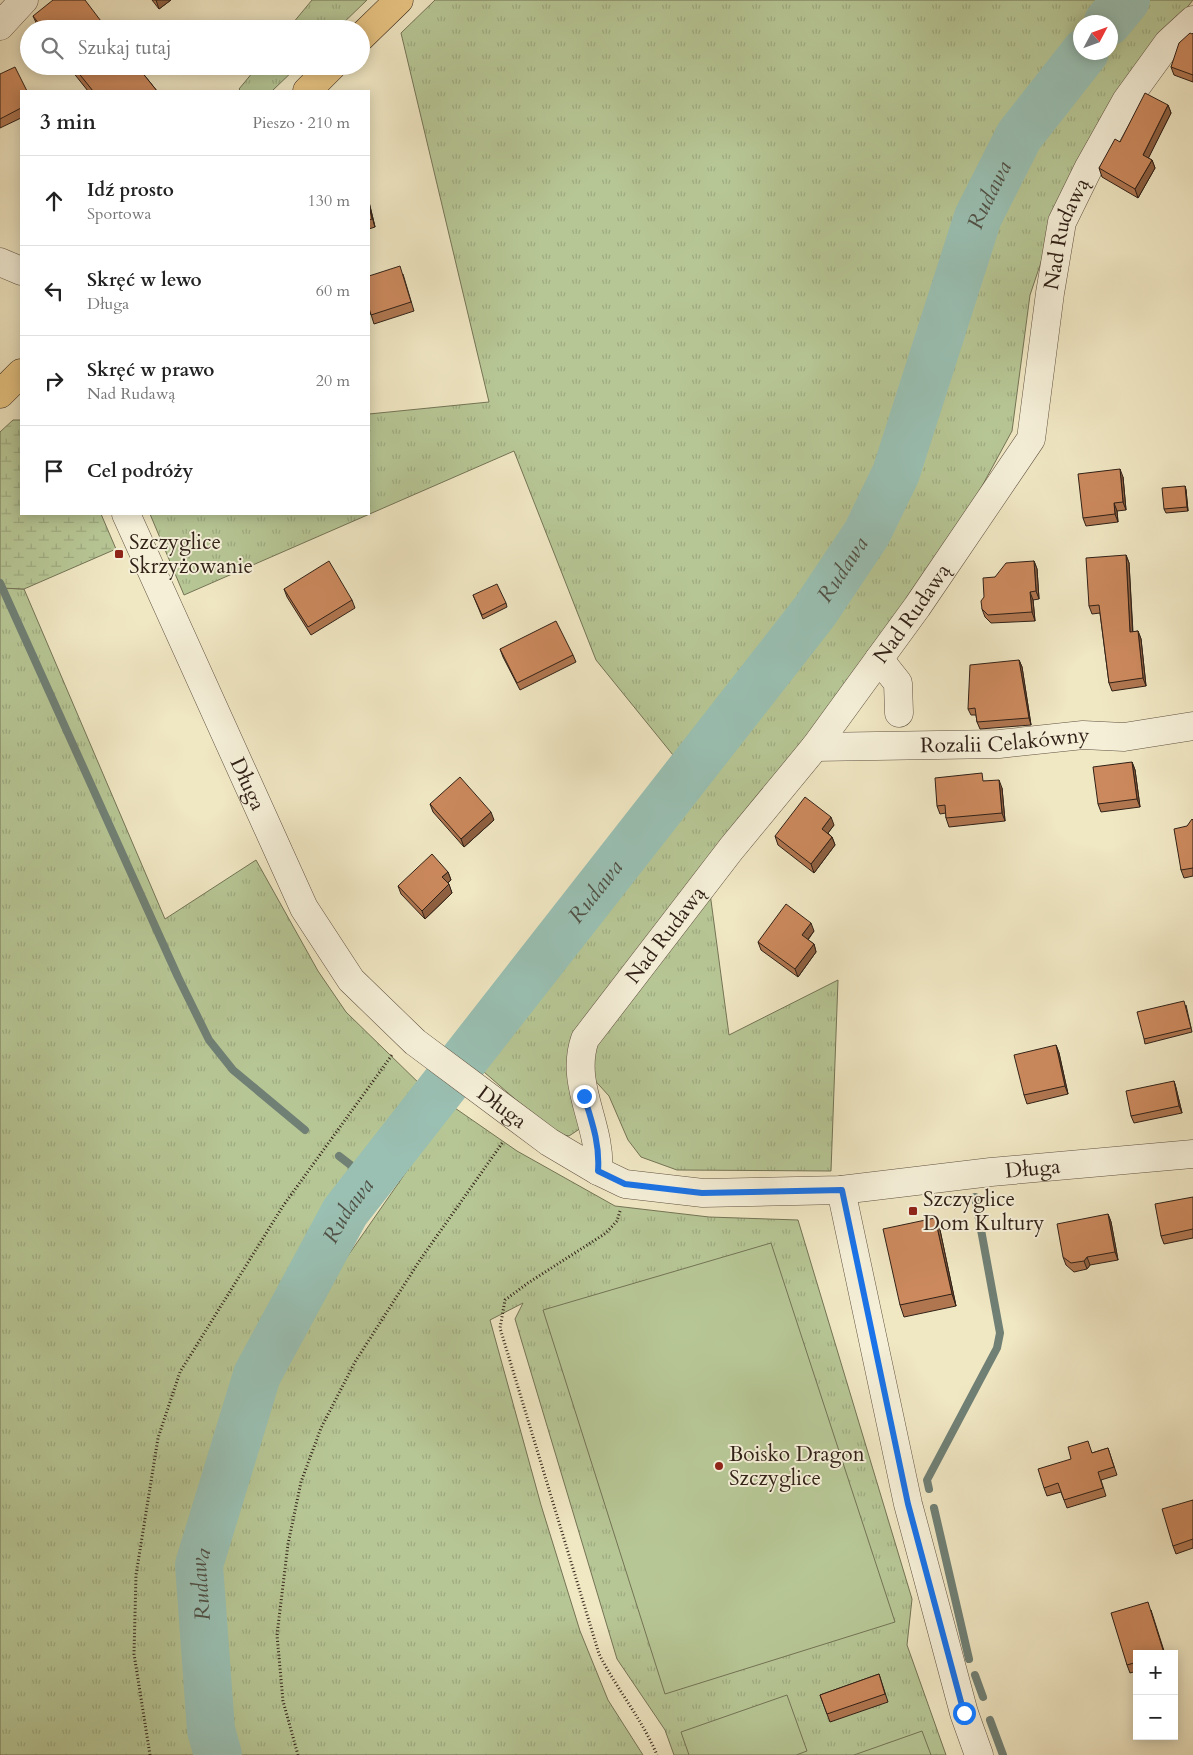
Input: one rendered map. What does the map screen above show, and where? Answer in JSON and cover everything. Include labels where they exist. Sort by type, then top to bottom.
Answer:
[{"type":"main road","points":[[370,28],[399,0]]},
{"type":"main road","points":[[308,90],[323,75]]},
{"type":"main road","points":[[0,394],[20,375]]},
{"type":"street","points":[[0,26],[24,0]]},
{"type":"street","name":"Nad Rudawą","points":[[598,1171],[599,1154],[597,1138],[584,1096],[580,1070],[580,1052],[585,1039],[731,849],[815,747],[980,517],[1031,439],[1050,293],[1062,222],[1089,167],[1126,101],[1168,43],[1193,20]]},
{"type":"street","points":[[0,262],[20,271]]},
{"type":"street","name":"Długa","points":[[126,515],[304,908],[351,980],[405,1046],[497,1105],[549,1142],[598,1171],[625,1184],[702,1193],[842,1190],[1000,1171],[1193,1154]]},
{"type":"street","points":[[879,659],[898,682],[899,713]]},
{"type":"street","name":"Rozalii Celakówny","points":[[815,747],[999,744],[1083,735],[1124,737],[1193,726]]},
{"type":"street","points":[[842,1190],[908,1504],[964,1713],[979,1755]]},
{"type":"path","points":[[150,1755],[134,1654],[136,1575],[158,1438],[180,1372],[283,1206],[405,1046]]},
{"type":"path","points":[[298,1755],[283,1701],[277,1635],[288,1544],[300,1482],[320,1428],[355,1362],[420,1260],[508,1136]]},
{"type":"path","points":[[625,1184],[617,1221],[606,1234],[528,1283],[505,1300],[500,1328],[599,1654],[657,1755]]},
{"type":"green space","points":[[312,0],[367,0],[346,20],[295,20]]},
{"type":"green space","points":[[435,0],[1193,0],[1138,69],[1058,212],[1030,295],[1012,431],[969,510],[885,639],[582,1028],[581,1128],[569,1136],[554,1133],[453,1045],[673,755],[596,660],[514,451],[370,514],[370,414],[489,402],[401,33]]},
{"type":"green space","points":[[251,75],[289,75],[273,90],[239,89]]},
{"type":"green space","points":[[13,420],[20,420],[20,515],[101,515],[116,549],[24,589],[0,588],[0,432]]},
{"type":"green space","points":[[150,515],[367,515],[184,595]]},
{"type":"green space","points":[[0,588],[24,589],[165,919],[256,860],[318,971],[346,1012],[426,1090],[324,1235],[248,1362],[222,1431],[191,1557],[185,1623],[191,1684],[208,1755],[0,1755]]},
{"type":"green space","points":[[710,893],[729,1035],[838,980],[831,1171],[677,1170],[641,1157],[628,1140],[609,1096],[590,1075],[589,1059],[601,1034]]},
{"type":"green space","points":[[452,1106],[517,1151],[615,1206],[709,1217],[798,1220],[912,1599],[907,1645],[946,1755],[674,1755],[665,1730],[617,1659],[515,1319],[523,1303],[490,1320],[541,1505],[580,1631],[608,1700],[643,1755],[233,1755],[227,1734],[219,1673],[219,1540],[246,1442],[280,1362],[329,1283]]},
{"type":"green space","name":"Boisko Dragon Szczyglice","points":[[771,1243],[895,1622],[665,1694],[543,1310]]},
{"type":"green space","points":[[787,1695],[807,1751],[796,1755],[689,1755],[681,1732]]},
{"type":"green space","points":[[922,1731],[931,1755],[854,1755]]},
{"type":"building","points":[[53,0],[85,0],[100,20],[36,20],[33,16]]},
{"type":"building","points":[[1190,33],[1193,33],[1193,75],[1171,67],[1179,43]]},
{"type":"building","points":[[15,67],[26,90],[20,90],[20,109],[0,119],[0,74]]},
{"type":"building","points":[[80,75],[144,75],[156,90],[92,90]]},
{"type":"building","points":[[1145,93],[1168,105],[1143,155],[1152,160],[1135,189],[1099,168],[1115,139],[1120,142]]},
{"type":"building","points":[[400,266],[411,302],[371,315],[370,276]]},
{"type":"building","points":[[1120,469],[1123,502],[1114,503],[1115,514],[1083,518],[1078,474]]},
{"type":"building","points":[[1185,486],[1187,507],[1164,509],[1162,488]]},
{"type":"building","points":[[1126,555],[1130,632],[1138,631],[1143,678],[1109,683],[1099,605],[1089,606],[1086,558]]},
{"type":"building","points":[[329,561],[352,600],[308,627],[284,589]]},
{"type":"building","points":[[1034,561],[1036,591],[1030,592],[1032,612],[988,615],[982,609],[981,601],[984,597],[983,578],[995,577],[1006,563]]},
{"type":"building","points":[[497,584],[506,603],[482,615],[473,595]]},
{"type":"building","points":[[556,621],[573,655],[517,683],[500,649]]},
{"type":"building","points":[[1019,660],[1029,718],[977,722],[975,708],[968,709],[970,665]]},
{"type":"building","points":[[1132,762],[1137,799],[1098,804],[1093,767]]},
{"type":"building","points":[[982,773],[983,781],[999,780],[1002,813],[946,818],[945,805],[937,806],[935,778]]},
{"type":"building","points":[[460,777],[491,812],[461,839],[430,804]]},
{"type":"building","points":[[805,797],[831,817],[822,829],[832,837],[811,864],[775,836]]},
{"type":"building","points":[[1192,819],[1193,868],[1181,870],[1174,829],[1187,826]]},
{"type":"building","points":[[432,854],[448,872],[442,877],[449,884],[422,911],[398,886]]},
{"type":"building","points":[[786,904],[811,923],[802,935],[814,944],[795,969],[758,942]]},
{"type":"building","points":[[1184,1001],[1191,1028],[1144,1039],[1137,1012]]},
{"type":"building","points":[[1056,1045],[1065,1086],[1024,1095],[1014,1055]]},
{"type":"building","points":[[1174,1081],[1179,1106],[1131,1116],[1126,1091]]},
{"type":"building","points":[[1193,1197],[1193,1229],[1161,1236],[1155,1204]]},
{"type":"building","points":[[1108,1214],[1115,1252],[1087,1257],[1084,1261],[1071,1263],[1063,1257],[1057,1224]]},
{"type":"building","points":[[935,1218],[952,1294],[900,1305],[883,1229]]},
{"type":"building","points":[[1088,1441],[1092,1453],[1108,1448],[1114,1467],[1098,1472],[1103,1488],[1064,1500],[1058,1483],[1044,1488],[1038,1469],[1071,1459],[1068,1447]]},
{"type":"building","points":[[1193,1500],[1193,1539],[1173,1546],[1162,1509]]},
{"type":"building","points":[[1148,1602],[1163,1650],[1133,1650],[1133,1663],[1127,1665],[1111,1613]]},
{"type":"building","points":[[879,1674],[885,1694],[827,1714],[820,1695]]},
{"type":"waterway","name":"Rudawa","points":[[1114,15],[1126,0]]},
{"type":"waterway","name":"Rudawa","points":[[218,1755],[211,1730],[199,1565],[257,1375],[345,1212],[815,611],[867,533],[896,473],[978,217],[1019,136],[1079,60]]},
{"type":"waterway","points":[[0,583],[178,977],[209,1040],[233,1070],[305,1130]]},
{"type":"waterway","points":[[339,1156],[370,1180]]},
{"type":"waterway","points":[[929,1489],[927,1480],[997,1348],[1000,1333],[975,1197]]},
{"type":"waterway","points":[[934,1508],[969,1659]]},
{"type":"waterway","points":[[975,1675],[983,1697]]},
{"type":"waterway","points":[[990,1720],[1003,1755]]},
{"type":"place","name":"Szczyglice Skrzyżowanie","points":[[119,554]]},
{"type":"place","name":"Szczyglice Dom Kultury","points":[[913,1211]]},
{"type":"place","name":"Boisko Dragon Szczyglice","points":[[719,1466]]},
{"type":"route","points":[[584,1096],[597,1138],[599,1154],[598,1171],[625,1184],[702,1193],[842,1190],[847,1225],[876,1344],[908,1504],[964,1713]]}]
